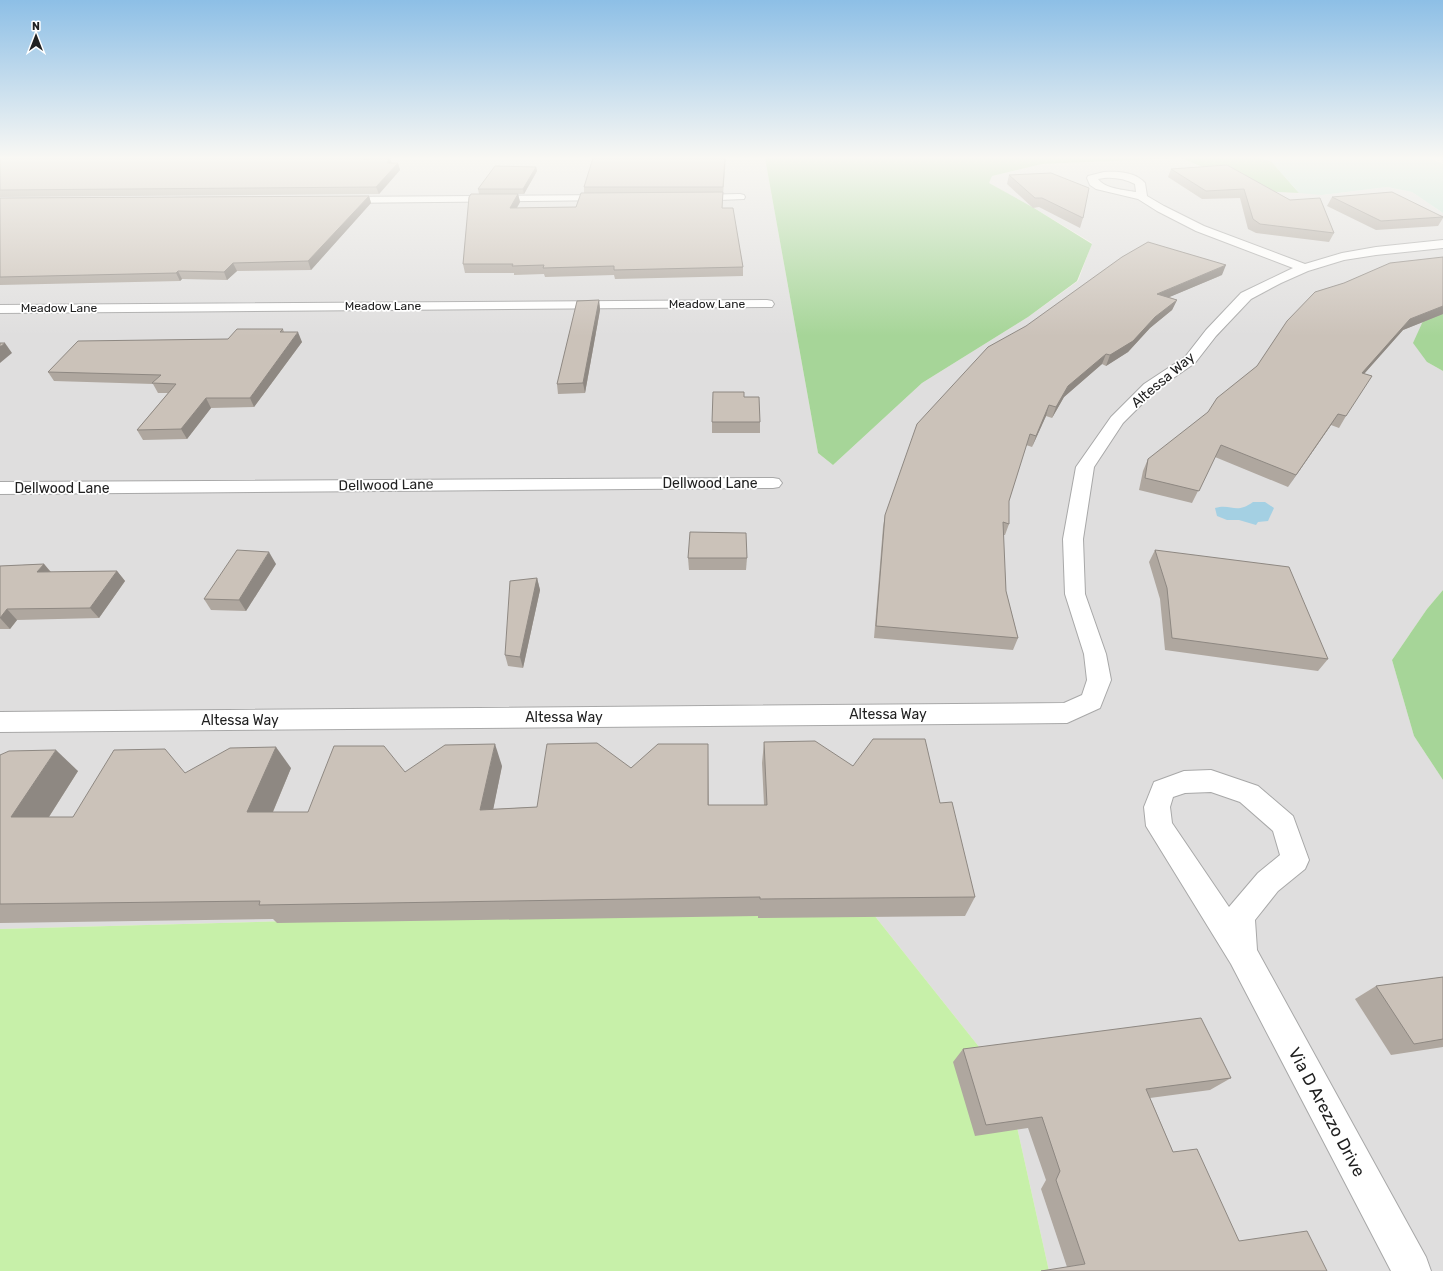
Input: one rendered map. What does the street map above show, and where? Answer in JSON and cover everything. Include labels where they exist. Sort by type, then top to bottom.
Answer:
[{"type":"street","points":[[1177,217],[1304,268]]},
{"type":"street","name":"Altessa Way","points":[[0,722],[1067,713],[1092,700],[1099,680],[1095,654],[1075,594],[1073,539],[1085,467],[1117,420],[1150,387],[1190,360],[1211,333],[1246,296],[1276,280],[1304,268],[1342,257],[1376,251],[1443,244]]},
{"type":"street","name":"Meadow Lane","points":[[0,309],[767,304]]},
{"type":"street","name":"Dellwood Lane","points":[[0,488],[773,483]]},
{"type":"street","name":"Via D Arezzo Drive","points":[[1242,953],[1240,916],[1268,882],[1295,860],[1284,824],[1249,794],[1211,781],[1184,782],[1163,790],[1157,807],[1159,826],[1242,953],[1412,1271]]},
{"type":"shaded area","points":[[0,217],[776,217],[818,453],[833,465],[922,383],[1028,317],[1078,281],[1092,243],[1049,217],[1443,217],[1443,301],[1427,362],[1443,371],[1443,590],[1427,609],[1392,660],[1414,736],[1443,780],[1443,1271],[1049,1271],[1007,1082],[866,905],[0,929]]},
{"type":"green space","points":[[776,217],[1049,217],[1092,244],[1077,281],[1028,317],[922,383],[833,465],[818,453]]},
{"type":"green space","points":[[1443,301],[1443,371],[1427,362],[1413,343],[1428,310]]},
{"type":"green space","points":[[1443,590],[1443,780],[1414,736],[1392,660],[1427,609]]},
{"type":"green space","points":[[866,905],[1007,1082],[1049,1271],[0,1271],[0,929]]},
{"type":"water","points":[[1253,502],[1265,502],[1274,508],[1268,521],[1258,522],[1256,525],[1239,520],[1227,520],[1217,516],[1215,508],[1242,508]]},
{"type":"building","points":[[0,217],[349,217],[308,261],[233,263],[224,272],[178,271],[176,273],[0,277]]},
{"type":"building","points":[[467,217],[735,217],[743,267],[614,270],[614,266],[543,268],[544,265],[512,266],[513,264],[463,264]]},
{"type":"building","points":[[1252,217],[1328,217],[1334,233],[1260,224]]},
{"type":"building","points":[[1373,217],[1438,217],[1381,221]]},
{"type":"building","points":[[1148,242],[1226,265],[1157,294],[1177,300],[1155,317],[1133,341],[1110,355],[1106,354],[1068,386],[1056,407],[1049,405],[1036,436],[1030,434],[1009,501],[1009,524],[1003,522],[1006,591],[1018,638],[876,626],[885,515],[917,424],[988,347],[1026,326],[1122,257]]},
{"type":"building","points":[[1443,257],[1443,306],[1410,319],[1362,373],[1372,376],[1346,416],[1338,414],[1296,475],[1221,445],[1199,491],[1145,478],[1148,459],[1208,412],[1217,398],[1257,366],[1287,321],[1315,292],[1344,283],[1390,263]]},
{"type":"building","points":[[599,300],[583,383],[557,384],[577,301]]},
{"type":"building","points":[[237,329],[283,329],[280,332],[298,332],[250,398],[206,398],[181,429],[137,430],[176,384],[152,383],[161,375],[48,372],[78,341],[228,339]]},
{"type":"building","points":[[713,392],[744,392],[744,397],[759,397],[760,422],[712,422]]},
{"type":"building","points":[[690,532],[746,533],[747,558],[688,558]]},
{"type":"building","points":[[237,550],[269,552],[239,600],[204,599]]},
{"type":"building","points":[[1155,550],[1289,567],[1328,659],[1172,638],[1167,588]]},
{"type":"building","points":[[44,564],[37,572],[117,571],[90,608],[7,609],[0,618],[0,566]]},
{"type":"building","points":[[537,578],[520,657],[505,655],[510,581]]},
{"type":"building","points":[[873,739],[925,739],[940,803],[952,802],[975,897],[760,899],[760,897],[259,905],[260,901],[0,904],[0,755],[9,751],[56,750],[11,817],[73,817],[114,750],[165,749],[185,773],[230,748],[276,747],[247,812],[308,812],[334,746],[384,746],[405,772],[445,745],[495,744],[480,810],[537,807],[547,744],[597,743],[631,768],[658,744],[708,744],[708,805],[767,805],[764,742],[815,741],[853,766]]},
{"type":"building","points":[[1443,977],[1443,1039],[1414,1044],[1376,986]]},
{"type":"building","points":[[1201,1018],[1231,1078],[1146,1089],[1173,1152],[1197,1149],[1239,1241],[1307,1231],[1327,1271],[1041,1271],[1085,1264],[1056,1180],[1060,1171],[1042,1117],[986,1125],[963,1049]]}]
